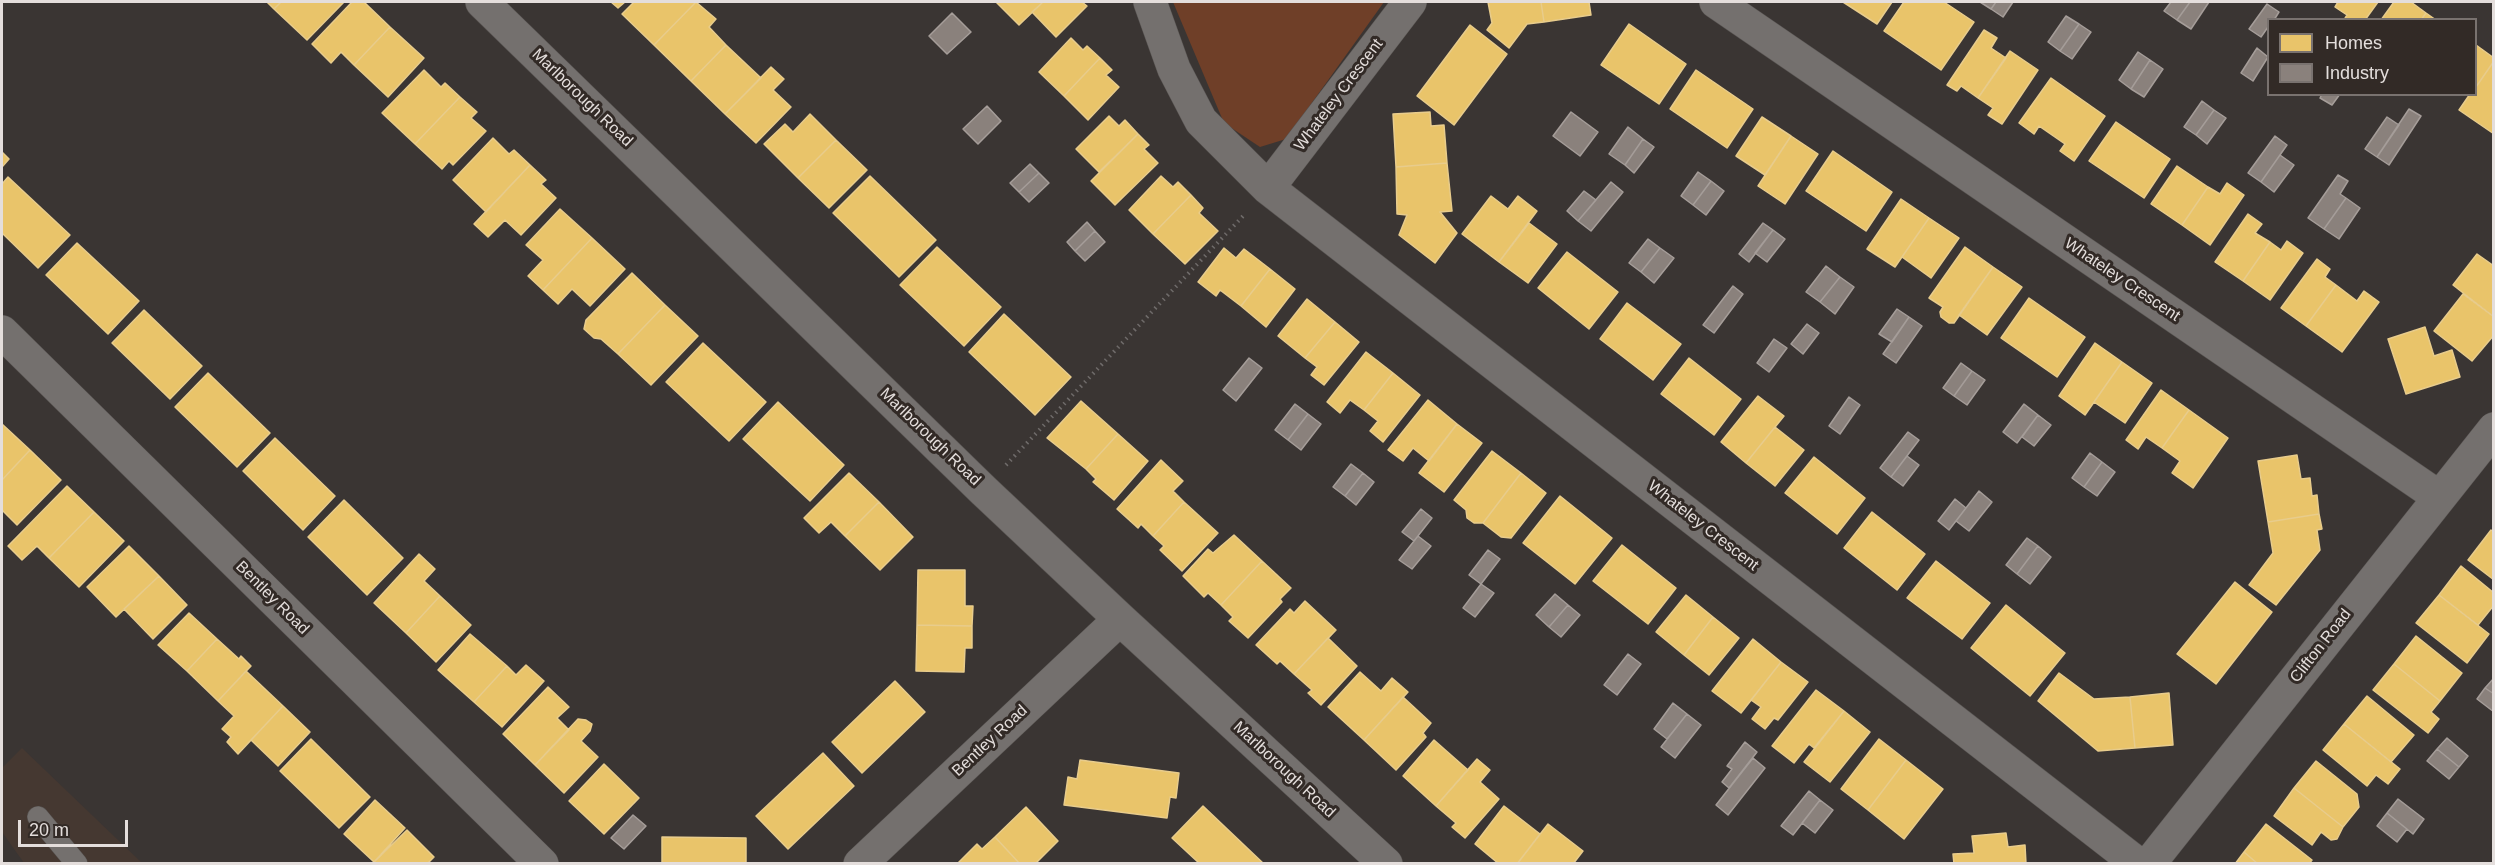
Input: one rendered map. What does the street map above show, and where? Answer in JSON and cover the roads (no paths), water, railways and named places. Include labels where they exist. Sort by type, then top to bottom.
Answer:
[{"type":"street","name":"Marlborough Road","points":[[482,2],[983,490],[1386,864]]},
{"type":"street","name":"Whateley Crescent","points":[[1150,2],[1174,69],[1201,121],[1269,188],[2138,864]]},
{"type":"street","name":"Whateley Crescent","points":[[1269,188],[1410,2]]},
{"type":"street","name":"Whateley Crescent","points":[[1716,2],[2439,497]]},
{"type":"street","name":"Bentley Road","points":[[2,332],[542,864]]},
{"type":"street","name":"Clifton Road","points":[[2149,864],[2493,429]]},
{"type":"street","name":"Bentley Road","points":[[861,864],[1120,619]]},
{"type":"lane","points":[[38,817],[77,864]]}]
